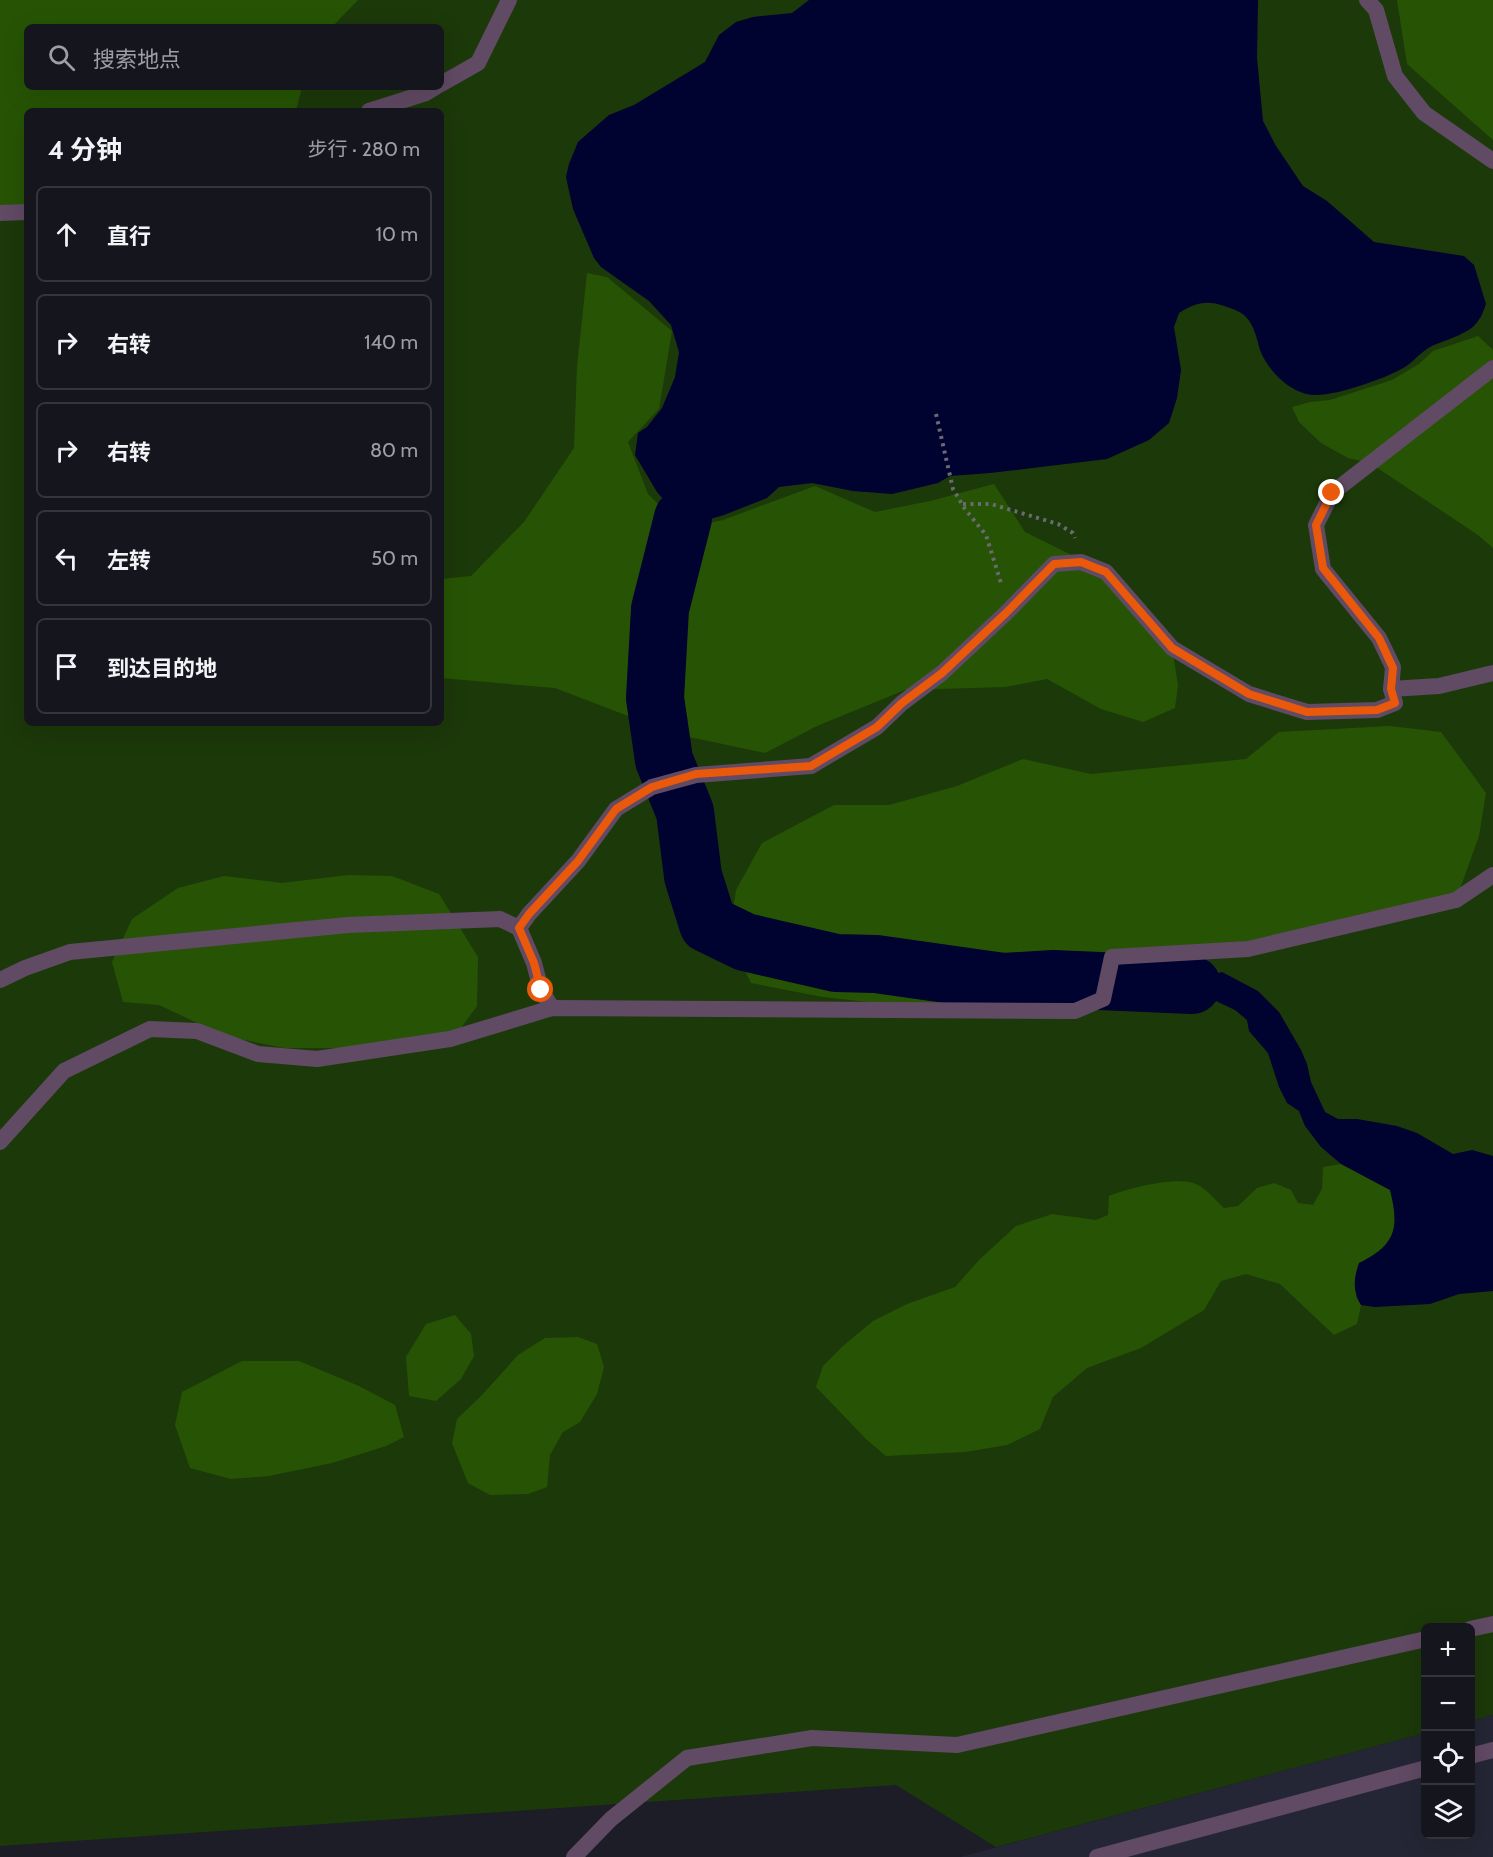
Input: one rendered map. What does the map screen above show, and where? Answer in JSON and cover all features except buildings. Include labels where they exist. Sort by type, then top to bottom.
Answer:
[{"type":"lane","points":[[444,82],[478,63],[509,0]]},
{"type":"lane","points":[[1366,0],[1376,10],[1395,75],[1424,114],[1493,162]]},
{"type":"lane","points":[[378,108],[431,90]]},
{"type":"lane","points":[[0,213],[24,212]]},
{"type":"lane","points":[[519,928],[578,861],[616,809],[652,787],[696,774],[811,766],[877,727],[902,703],[942,673],[1054,564],[1081,562],[1106,572],[1172,648],[1249,694],[1307,712],[1377,710],[1395,703],[1391,689],[1393,668],[1379,638],[1323,568],[1316,525],[1332,493],[1493,368]]},
{"type":"lane","points":[[1391,689],[1439,687],[1493,673]]},
{"type":"lane","points":[[0,1142],[64,1071],[150,1029],[197,1031],[258,1054],[317,1059],[450,1040],[552,1008],[1075,1011],[1103,999],[1112,957],[1248,950],[1456,900],[1493,875]]},
{"type":"lane","points":[[0,980],[70,952],[151,946],[348,925],[500,919],[519,928],[534,963],[541,990],[552,1008]]},
{"type":"lane","points":[[1475,1628],[1493,1624]]},
{"type":"lane","points":[[574,1857],[610,1820],[687,1758],[812,1738],[957,1745],[1421,1640]]},
{"type":"lane","points":[[1475,1755],[1493,1750]]},
{"type":"lane","points":[[1097,1857],[1421,1769]]},
{"type":"path","points":[[936,414],[952,489],[986,535],[999,571],[1006,613]]},
{"type":"path","points":[[963,504],[991,504],[1058,524],[1073,533],[1081,562]]},
{"type":"shaded area","points":[[1493,1715],[1493,1857],[960,1857],[1421,1734],[1421,1839],[1475,1839],[1475,1720]]},
{"type":"green space","points":[[0,0],[1493,0],[1493,1715],[1475,1720],[1475,1623],[1421,1623],[1421,1734],[996,1847],[896,1785],[0,1846]]},
{"type":"green space","points":[[0,0],[358,0],[335,24],[24,24],[24,90],[301,90],[297,108],[24,108],[24,212],[0,213]]},
{"type":"green space","points":[[1397,0],[1493,0],[1493,140],[1407,64]]},
{"type":"green space","points":[[587,273],[607,277],[672,331],[659,409],[628,442],[648,494],[683,529],[723,520],[815,486],[875,512],[930,501],[994,484],[1025,532],[1106,572],[1172,648],[1178,685],[1175,708],[1143,722],[1101,709],[1047,679],[1005,687],[905,690],[817,726],[765,753],[675,734],[555,688],[444,678],[444,579],[471,576],[524,522],[574,448],[577,366]]},
{"type":"green space","points":[[1478,336],[1493,350],[1493,548],[1478,535],[1370,463],[1348,458],[1321,443],[1299,422],[1292,407],[1330,400],[1392,380],[1419,364],[1433,351]]},
{"type":"green space","points":[[1390,726],[1441,732],[1486,793],[1479,836],[1456,900],[1248,949],[1112,957],[1103,999],[913,1007],[823,997],[751,983],[729,938],[736,890],[762,843],[834,805],[889,805],[957,786],[1023,759],[1091,774],[1246,759],[1279,732]]},
{"type":"green space","points":[[348,875],[392,876],[439,894],[478,957],[477,1006],[461,1028],[416,1040],[362,1048],[284,1048],[225,1036],[159,1005],[123,1002],[112,962],[132,919],[178,888],[224,876],[282,883]]},
{"type":"green space","points":[[1341,1164],[1390,1190],[1395,1223],[1390,1241],[1373,1257],[1363,1277],[1356,1297],[1361,1305],[1357,1324],[1334,1335],[1280,1284],[1246,1274],[1221,1281],[1204,1310],[1141,1348],[1087,1368],[1053,1397],[1040,1429],[1007,1445],[965,1452],[886,1456],[867,1440],[816,1387],[823,1366],[873,1321],[907,1304],[955,1287],[979,1260],[1016,1226],[1052,1214],[1096,1220],[1108,1215],[1109,1196],[1140,1187],[1176,1181],[1200,1186],[1224,1208],[1238,1206],[1257,1188],[1274,1183],[1291,1190],[1298,1203],[1313,1205],[1322,1189],[1323,1167]]},
{"type":"green space","points":[[455,1315],[471,1334],[474,1356],[461,1379],[436,1401],[409,1396],[406,1357],[426,1324]]},
{"type":"green space","points":[[578,1337],[597,1344],[604,1367],[597,1394],[580,1422],[563,1432],[550,1455],[547,1487],[528,1494],[490,1495],[468,1483],[452,1443],[457,1419],[518,1355],[545,1338]]},
{"type":"green space","points":[[242,1361],[299,1361],[359,1386],[395,1405],[404,1437],[386,1446],[332,1463],[269,1476],[231,1479],[190,1468],[175,1425],[182,1392]]},
{"type":"water","points":[[809,0],[1258,0],[1257,58],[1263,121],[1276,146],[1303,186],[1327,201],[1374,242],[1464,256],[1474,265],[1486,304],[1482,315],[1468,330],[1427,349],[1397,371],[1348,389],[1314,395],[1305,394],[1281,380],[1264,358],[1255,332],[1249,320],[1243,315],[1215,304],[1199,304],[1179,313],[1174,327],[1181,370],[1177,398],[1169,423],[1149,440],[1107,459],[950,476],[938,483],[892,494],[853,491],[812,483],[779,487],[767,498],[724,515],[707,520],[683,518],[657,492],[635,455],[638,433],[647,427],[662,408],[675,377],[679,352],[671,325],[649,301],[601,267],[594,258],[573,209],[566,177],[569,164],[578,142],[609,115],[634,105],[705,62],[719,35],[736,22],[753,17],[792,13]]},
{"type":"water","points":[[1222,972],[1258,991],[1279,1012],[1301,1050],[1311,1082],[1325,1112],[1338,1119],[1357,1119],[1397,1126],[1417,1133],[1453,1154],[1472,1150],[1493,1156],[1493,1291],[1459,1294],[1430,1304],[1375,1307],[1361,1305],[1355,1284],[1359,1263],[1380,1249],[1392,1234],[1394,1215],[1390,1190],[1341,1164],[1321,1147],[1305,1126],[1299,1111],[1287,1103],[1268,1053],[1249,1031],[1247,1020],[1235,1010],[1214,1000],[1198,1002],[1185,999],[1181,995],[1201,978]]},
{"type":"waterway","points":[[683,518],[660,609],[655,698],[664,760],[685,812],[693,876],[708,924],[745,942],[836,963],[876,964],[1003,982],[1053,979],[1192,985]]},
{"type":"route","points":[[541,990],[534,963],[519,928],[578,861],[616,809],[652,787],[696,774],[811,766],[877,727],[902,703],[942,673],[1054,564],[1081,562],[1106,572],[1172,648],[1249,694],[1307,712],[1377,710],[1395,703],[1391,689],[1393,668],[1379,638],[1323,568],[1316,525],[1332,493]]}]
